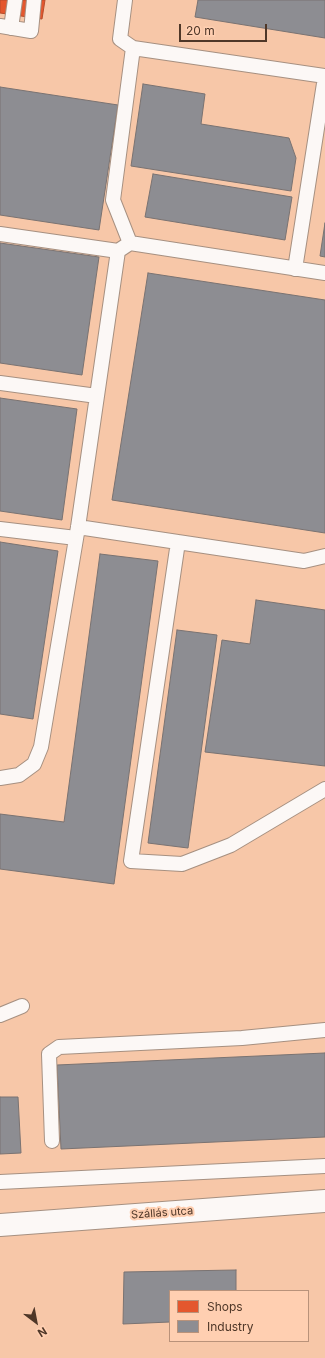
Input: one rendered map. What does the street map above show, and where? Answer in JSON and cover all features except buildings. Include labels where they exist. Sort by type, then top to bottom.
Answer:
[{"type":"street","name":"Szállás utca","points":[[0,1225],[325,1201]]},
{"type":"lane","points":[[15,0],[6,27],[31,30],[34,0]]},
{"type":"lane","points":[[125,0],[120,39],[133,48],[325,77],[295,269]]},
{"type":"lane","points":[[130,243],[113,200],[133,48]]},
{"type":"lane","points":[[0,234],[118,251],[130,243],[325,273]]},
{"type":"lane","points":[[0,778],[19,775],[34,764],[41,747],[77,533],[118,251]]},
{"type":"lane","points":[[0,383],[97,396]]},
{"type":"lane","points":[[0,529],[77,533],[178,542],[304,561],[325,556]]},
{"type":"lane","points":[[178,542],[131,861],[182,864],[231,845],[325,790]]},
{"type":"lane","points":[[0,1015],[22,1006]]},
{"type":"lane","points":[[52,1141],[49,1054],[59,1046],[242,1038],[325,1030]]},
{"type":"lane","points":[[0,1182],[325,1166]]},
{"type":"shaded area","points":[[0,0],[325,0],[325,1358],[0,1358]]}]
